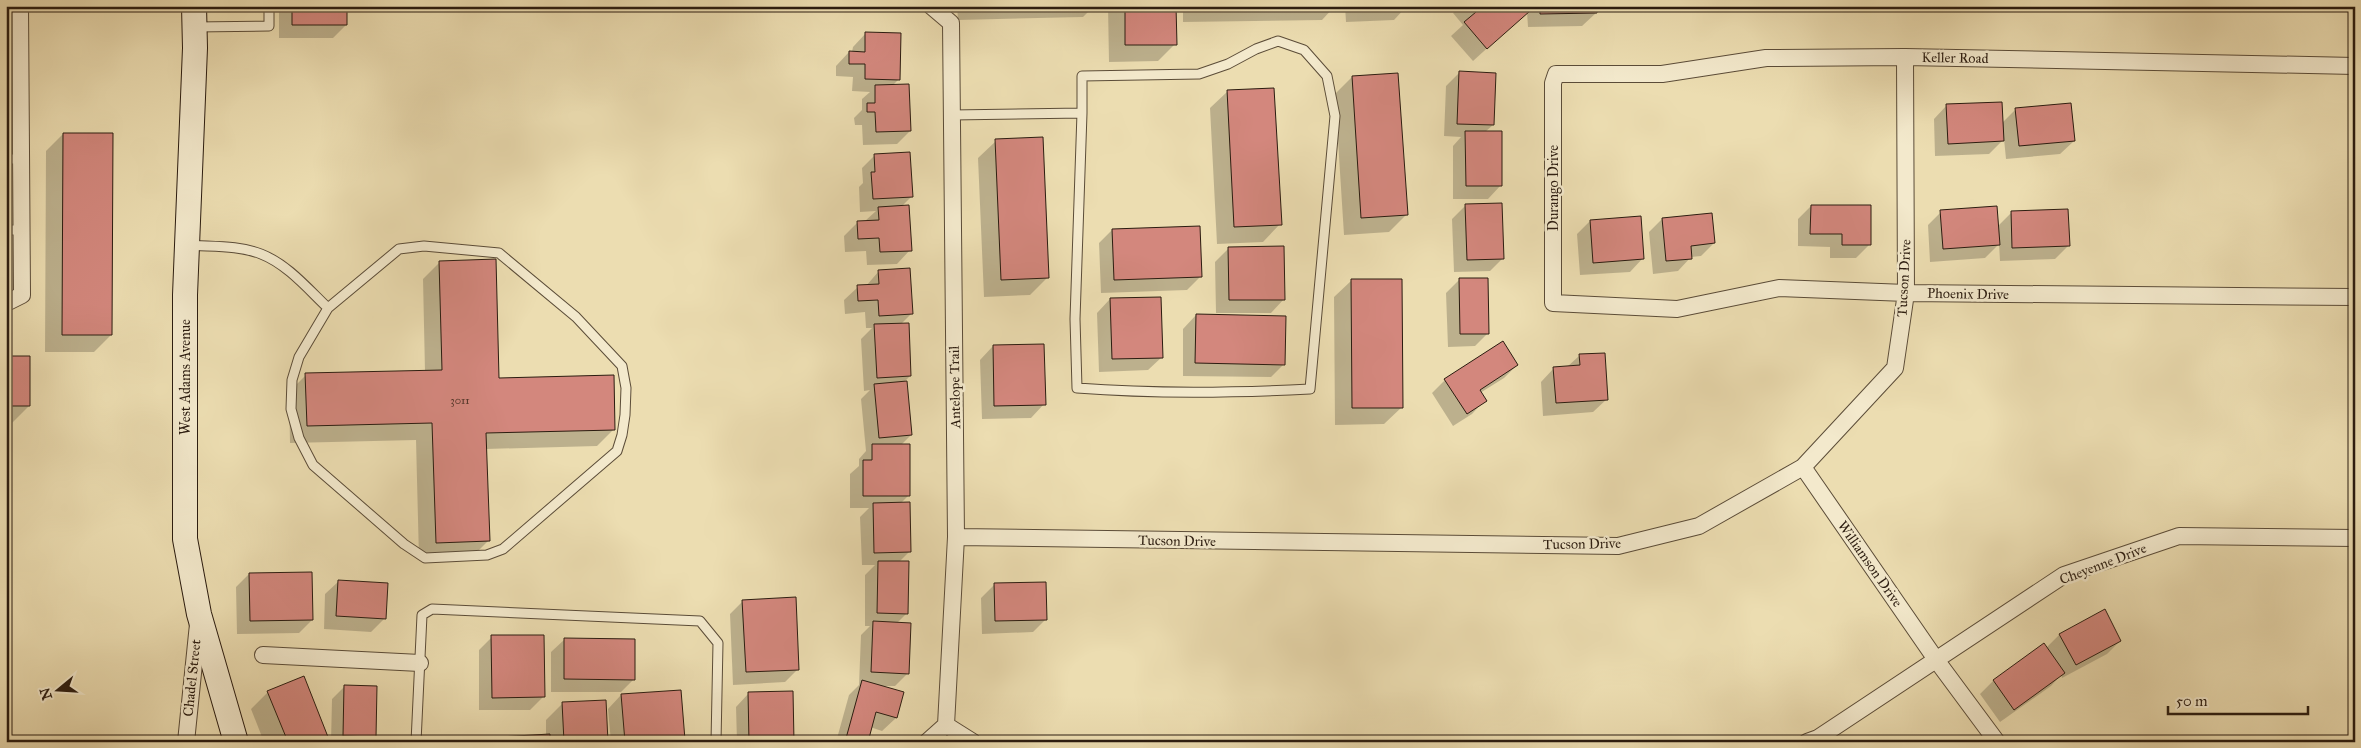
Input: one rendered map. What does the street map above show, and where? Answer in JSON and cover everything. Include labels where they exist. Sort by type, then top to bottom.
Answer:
[{"type":"main road","name":"West Adams Avenue","points":[[194,16],[185,295],[185,539],[199,614],[236,742]]},
{"type":"street","name":"Antelope Trail","points":[[931,6],[951,23],[956,538],[946,725]]},
{"type":"street","points":[[6,304],[22,295],[14,230],[15,10]]},
{"type":"street","name":"Keller Road","points":[[1556,74],[1662,74],[1766,58],[1905,57],[2355,66]]},
{"type":"street","name":"Tucson Drive","points":[[956,538],[1618,546],[1699,526],[1803,467],[1895,368],[1906,293],[1905,57]]},
{"type":"street","name":"Durango Drive","points":[[1553,303],[1553,83],[1556,74]]},
{"type":"street","name":"Phoenix Drive","points":[[1553,303],[1676,309],[1778,288],[1906,293],[2355,297]]},
{"type":"street","name":"Williamson Drive","points":[[1803,467],[1937,661],[1996,742]]},
{"type":"street","name":"Cheyenne Drive","points":[[1807,742],[1818,738],[1937,661],[2064,575],[2179,536],[2355,538]]},
{"type":"street","name":"Chadel Street","points":[[186,742],[199,614]]},
{"type":"street","points":[[263,655],[420,663]]},
{"type":"street","points":[[927,742],[946,725],[974,742]]},
{"type":"lane","points":[[194,16],[269,26],[269,6]]},
{"type":"lane","points":[[1278,41],[1304,50],[1327,76],[1335,116],[1310,389],[1225,394],[1124,392],[1077,388],[1075,319],[1082,113],[1082,76],[1199,74],[1228,64],[1256,49],[1278,41]]},
{"type":"lane","points":[[952,116],[1082,113]]},
{"type":"lane","points":[[187,245],[242,249],[262,254],[282,266],[328,308]]},
{"type":"lane","points":[[424,246],[499,253],[576,317],[622,366],[626,388],[625,415],[617,451],[503,549],[488,555],[425,558],[404,544],[314,465],[299,438],[291,409],[292,380],[299,357],[328,308],[399,249],[424,246]]},
{"type":"lane","points":[[416,742],[422,615],[432,609],[700,621],[718,643],[716,742]]},
{"type":"building","points":[[292,6],[347,6],[347,25],[292,25]]},
{"type":"building","points":[[1125,6],[1176,6],[1177,45],[1125,45]]},
{"type":"building","points":[[1358,6],[1408,6],[1408,7],[1359,9]]},
{"type":"building","points":[[1471,6],[1526,6],[1530,11],[1487,49],[1464,22],[1476,12]]},
{"type":"building","points":[[1540,6],[1597,6],[1597,13],[1540,14]]},
{"type":"building","points":[[865,32],[901,33],[900,80],[865,79],[865,64],[849,64],[849,51],[865,52]]},
{"type":"building","points":[[1459,71],[1496,73],[1494,125],[1457,124]]},
{"type":"building","points":[[1398,73],[1408,215],[1361,218],[1352,76]]},
{"type":"building","points":[[909,84],[911,131],[876,132],[875,112],[867,112],[867,103],[875,103],[875,85]]},
{"type":"building","points":[[1274,88],[1282,225],[1234,227],[1227,90]]},
{"type":"building","points":[[2002,102],[2004,141],[1948,144],[1946,104]]},
{"type":"building","points":[[2071,103],[2075,141],[2019,146],[2015,108]]},
{"type":"building","points":[[1465,131],[1502,131],[1502,186],[1466,186]]},
{"type":"building","points":[[63,133],[113,133],[112,335],[62,335]]},
{"type":"building","points":[[1043,137],[1049,278],[1001,280],[995,139]]},
{"type":"building","points":[[910,152],[913,197],[873,199],[871,172],[875,172],[874,154]]},
{"type":"building","points":[[1502,203],[1504,259],[1467,260],[1465,204]]},
{"type":"building","points":[[909,205],[912,251],[880,252],[879,238],[858,239],[857,221],[879,220],[878,207]]},
{"type":"building","points":[[1811,205],[1871,205],[1871,245],[1842,245],[1842,234],[1810,234]]},
{"type":"building","points":[[1997,206],[2000,245],[1943,249],[1940,210]]},
{"type":"building","points":[[2068,209],[2070,246],[2012,248],[2011,211]]},
{"type":"building","points":[[1712,213],[1715,243],[1691,246],[1692,259],[1666,261],[1662,218]]},
{"type":"building","points":[[1641,216],[1644,259],[1593,263],[1590,220]]},
{"type":"building","points":[[1200,226],[1202,277],[1114,280],[1112,229]]},
{"type":"building","points":[[1284,246],[1285,300],[1229,300],[1228,247]]},
{"type":"building","points":[[496,259],[499,378],[614,375],[615,430],[486,433],[490,541],[436,543],[432,423],[307,426],[305,373],[442,370],[439,261]]},
{"type":"building","points":[[910,268],[913,314],[879,316],[878,300],[858,301],[857,285],[879,284],[878,270]]},
{"type":"building","points":[[1459,278],[1488,278],[1489,334],[1460,334]]},
{"type":"building","points":[[1351,279],[1402,279],[1403,408],[1352,408]]},
{"type":"building","points":[[1161,297],[1163,358],[1112,359],[1110,298]]},
{"type":"building","points":[[1196,314],[1286,316],[1285,365],[1195,363]]},
{"type":"building","points":[[909,323],[911,376],[877,378],[874,324]]},
{"type":"building","points":[[1503,341],[1518,365],[1480,390],[1487,401],[1467,414],[1444,379]]},
{"type":"building","points":[[1044,344],[1046,405],[994,406],[993,345]]},
{"type":"building","points":[[1605,353],[1608,400],[1556,403],[1553,367],[1580,365],[1579,354]]},
{"type":"building","points":[[6,356],[30,356],[30,406],[6,406]]},
{"type":"building","points":[[907,381],[912,435],[879,438],[874,384]]},
{"type":"building","points":[[872,444],[910,444],[910,496],[863,496],[863,460],[872,460]]},
{"type":"building","points":[[910,502],[911,552],[874,553],[873,503]]},
{"type":"building","points":[[878,561],[909,561],[908,614],[877,613]]},
{"type":"building","points":[[312,572],[313,620],[250,621],[249,573]]},
{"type":"building","points":[[338,580],[388,583],[386,619],[336,616]]},
{"type":"building","points":[[1046,582],[1047,620],[995,621],[994,583]]},
{"type":"building","points":[[796,597],[799,670],[746,672],[742,600]]},
{"type":"building","points":[[2105,609],[2121,641],[2076,665],[2059,634]]},
{"type":"building","points":[[873,621],[911,623],[909,674],[871,672]]},
{"type":"building","points":[[491,635],[544,635],[545,697],[492,698]]},
{"type":"building","points":[[564,638],[635,639],[635,680],[564,679]]},
{"type":"building","points":[[2044,643],[2065,673],[2014,710],[1993,680]]},
{"type":"building","points":[[304,676],[330,742],[288,742],[267,691]]},
{"type":"building","points":[[862,680],[904,692],[897,718],[876,712],[868,742],[845,742]]},
{"type":"building","points":[[344,685],[377,686],[376,737],[343,736]]},
{"type":"building","points":[[681,690],[685,740],[625,742],[621,694]]},
{"type":"building","points":[[793,691],[794,742],[749,742],[748,692]]},
{"type":"building","points":[[606,700],[608,742],[564,742],[562,702]]},
{"type":"building","points":[[550,734],[550,742],[500,742],[499,737]]}]
